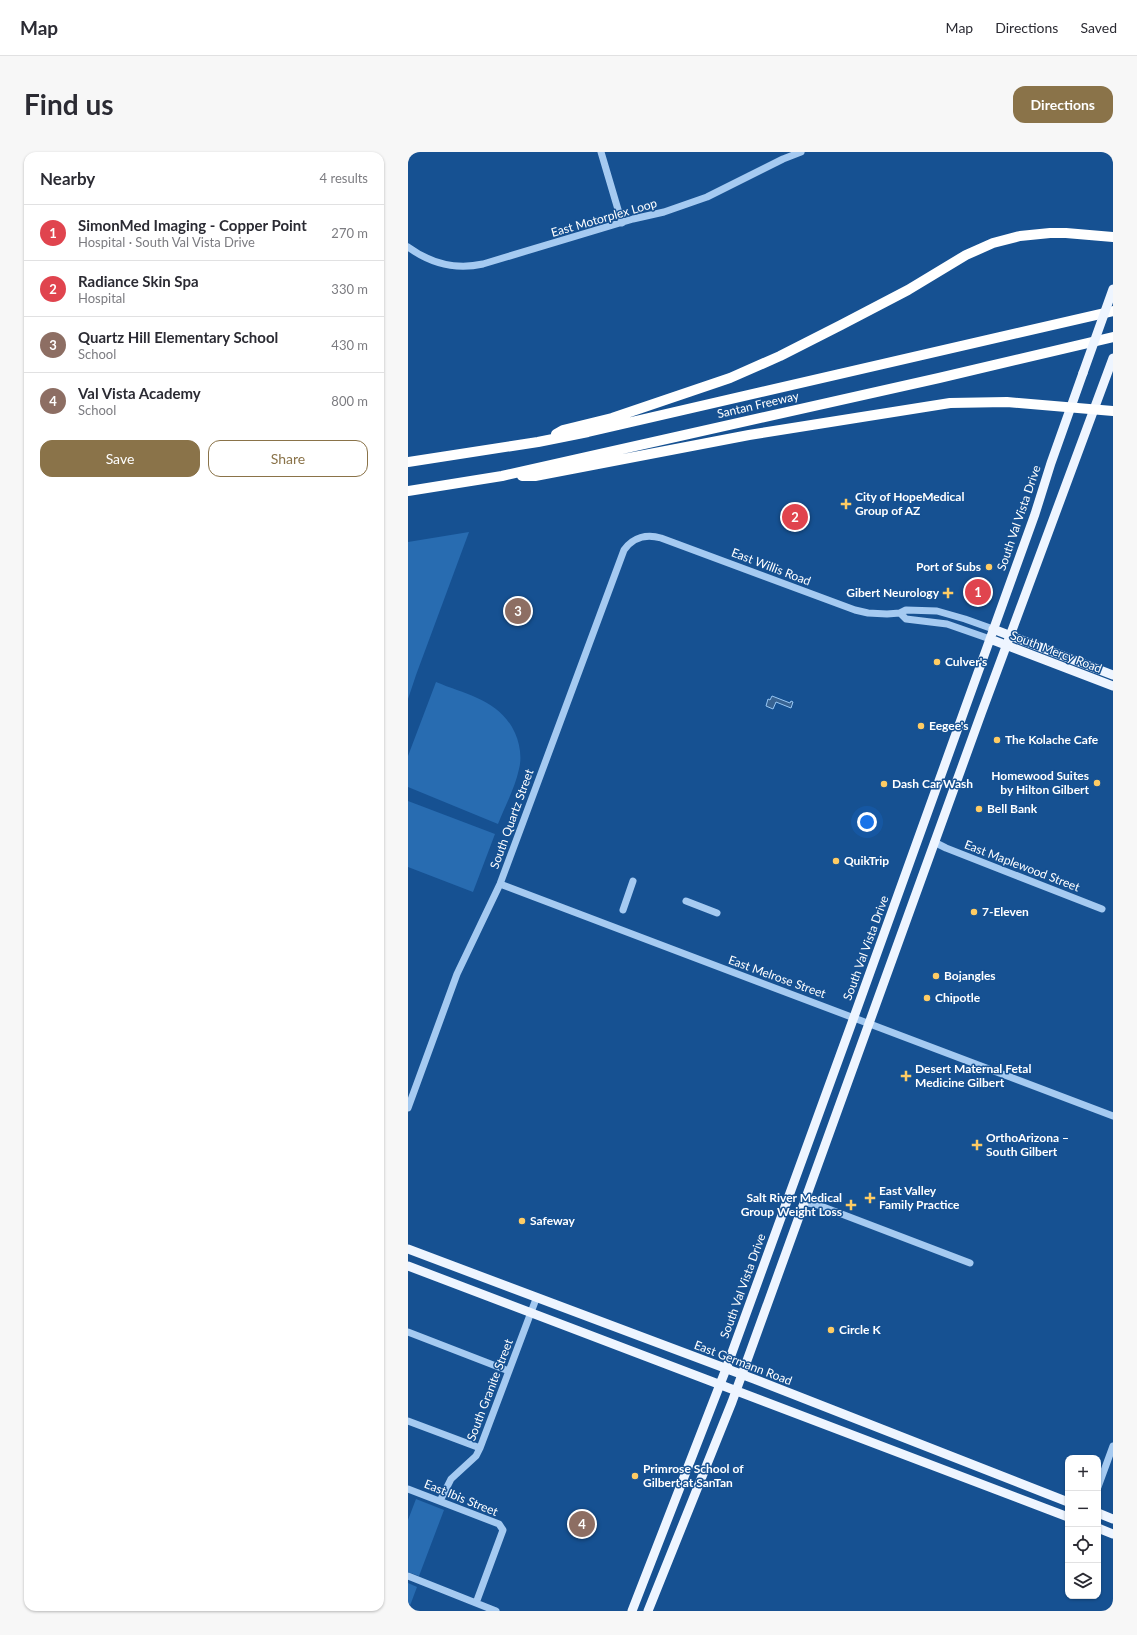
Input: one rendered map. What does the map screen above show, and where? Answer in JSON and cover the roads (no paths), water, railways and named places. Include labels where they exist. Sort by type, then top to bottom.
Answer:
[{"type":"highway","points":[[538,442],[563,430],[612,418],[730,378],[780,356],[841,325],[908,290],[966,255],[993,243],[1020,236],[1050,233],[1113,237]]},
{"type":"highway","name":"Santan Freeway","points":[[408,462],[538,442],[588,432],[1113,311]]},
{"type":"highway","name":"Santan Freeway","points":[[408,491],[502,476],[939,378],[1113,337]]},
{"type":"highway","points":[[502,476],[535,476],[749,435],[950,403],[1007,402],[1113,411]]},
{"type":"main road","name":"South Val Vista Drive","points":[[632,1611],[726,1369],[854,1018],[1035,514],[1051,463],[1113,289]]},
{"type":"main road","points":[[648,1611],[742,1375],[1009,636],[1113,358]]},
{"type":"main road","name":"South Mercy Road","points":[[993,629],[1113,675]]},
{"type":"main road","name":"South Mercy Road","points":[[990,640],[1113,686]]},
{"type":"main road","points":[[919,836],[934,842]]},
{"type":"main road","points":[[789,1196],[804,1202]]},
{"type":"main road","name":"East Germann Road","points":[[408,1250],[742,1375],[1065,1501]]},
{"type":"main road","points":[[408,1266],[1065,1516]]},
{"type":"main road","points":[[1101,1515],[1113,1519]]},
{"type":"main road","points":[[666,1523],[681,1528]]},
{"type":"main road","points":[[1101,1529],[1113,1534]]},
{"type":"street","points":[[601,152],[622,223]]},
{"type":"street","name":"East Motorplex Loop","points":[[408,247],[418,254],[444,265],[473,266],[511,257],[622,223],[664,212],[707,197],[783,159],[801,152]]},
{"type":"street","name":"East Willis Road","points":[[636,539],[650,536],[661,538],[855,610],[878,614],[900,614],[906,610],[937,611],[965,618],[993,629]]},
{"type":"street","name":"South Quartz Street","points":[[408,1108],[460,968],[500,884],[624,550],[636,539]]},
{"type":"street","name":"East Willis Road","points":[[900,614],[906,618],[947,624],[990,640]]},
{"type":"street","name":"East Maplewood Street","points":[[934,842],[1102,909]]},
{"type":"street","points":[[623,910],[633,881]]},
{"type":"street","name":"East Melrose Street","points":[[500,884],[1113,1116]]},
{"type":"street","points":[[686,901],[717,912]]},
{"type":"street","points":[[804,1202],[818,1205],[970,1263]]},
{"type":"street","name":"South Granite Street","points":[[440,1501],[451,1479],[476,1456],[480,1448],[536,1299]]},
{"type":"street","points":[[408,1332],[509,1371]]},
{"type":"street","points":[[408,1421],[480,1448]]},
{"type":"street","points":[[1101,1479],[1113,1446]]},
{"type":"street","name":"East Ibis Street","points":[[408,1489],[499,1524],[503,1530],[476,1603]]},
{"type":"street","points":[[408,1576],[496,1611]]},
{"type":"place","name":"City of HopeMedical Group of AZ","points":[[846,504]]},
{"type":"place","name":"Radiance Skin Spa","points":[[795,517]]},
{"type":"place","name":"Port of Subs","points":[[989,567]]},
{"type":"place","name":"SimonMed Imaging - Copper Point","points":[[978,592]]},
{"type":"place","name":"Gibert Neurology","points":[[948,593]]},
{"type":"place","name":"Quartz Hill Elementary School","points":[[518,611]]},
{"type":"place","name":"Culver's","points":[[937,662]]},
{"type":"place","name":"Eegee's","points":[[921,726]]},
{"type":"place","name":"The Kolache Cafe","points":[[997,740]]},
{"type":"place","name":"Homewood Suites by Hilton Gilbert","points":[[1097,783]]},
{"type":"place","name":"Dash Car Wash","points":[[884,784]]},
{"type":"place","name":"Bell Bank","points":[[979,809]]},
{"type":"place","name":"QuikTrip","points":[[836,861]]},
{"type":"place","name":"7-Eleven","points":[[974,912]]},
{"type":"place","name":"Bojangles","points":[[936,976]]},
{"type":"place","name":"Chipotle","points":[[927,998]]},
{"type":"place","name":"Desert Maternal Fetal Medicine Gilbert","points":[[906,1076]]},
{"type":"place","name":"OrthoArizona – South Gilbert","points":[[977,1145]]},
{"type":"place","name":"East Valley Family Practice","points":[[870,1198]]},
{"type":"place","name":"Salt River Medical Group Weight Loss","points":[[851,1205]]},
{"type":"place","name":"Safeway","points":[[522,1221]]},
{"type":"place","name":"Circle K","points":[[831,1330]]},
{"type":"place","name":"Primrose School of Gilbert at SanTan","points":[[635,1476]]},
{"type":"place","name":"Val Vista Academy","points":[[582,1524]]}]
